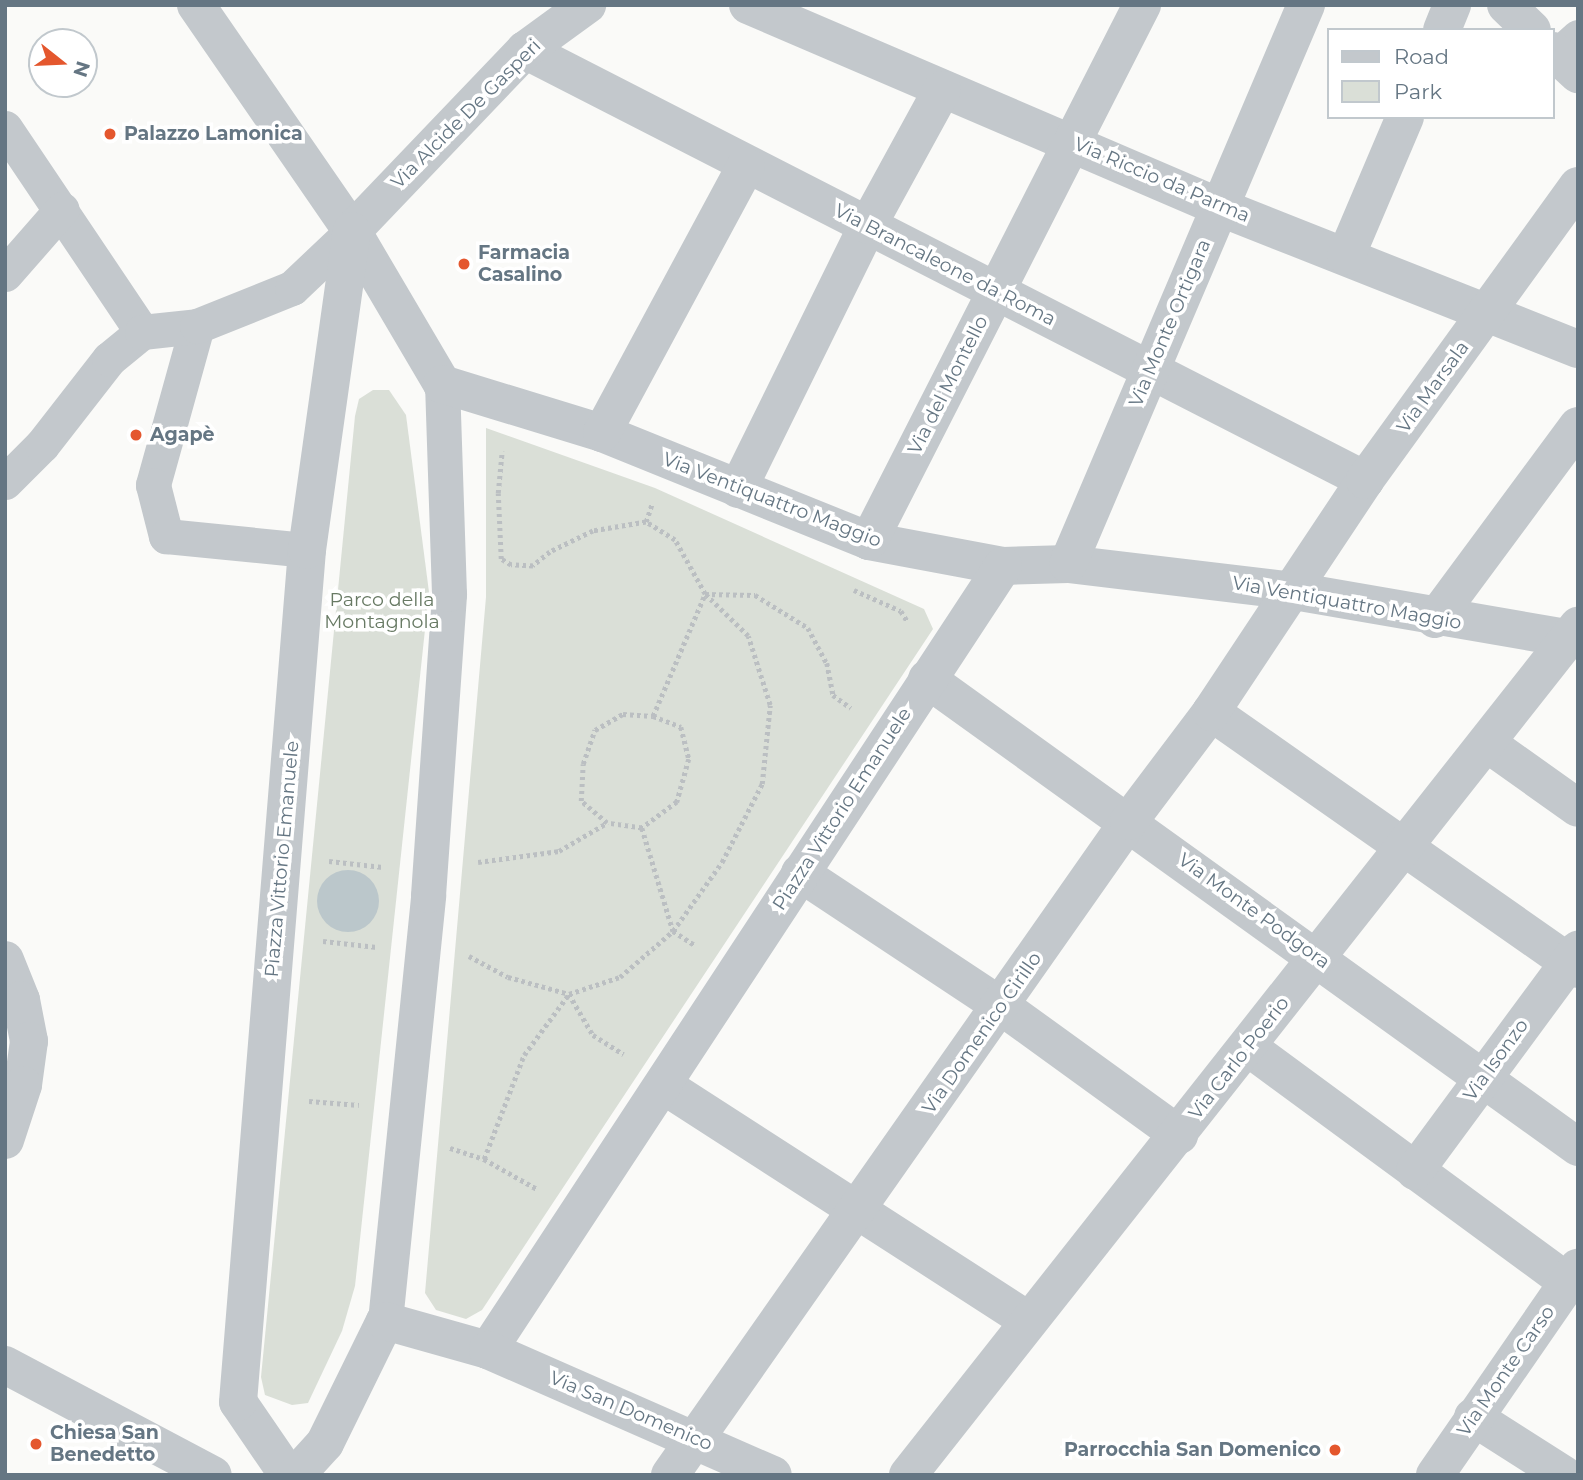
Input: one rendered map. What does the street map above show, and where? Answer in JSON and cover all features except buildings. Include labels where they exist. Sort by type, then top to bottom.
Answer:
[{"type":"street","points":[[196,5],[352,231],[442,384],[449,594],[428,895],[385,1321],[325,1443],[296,1475]]},
{"type":"street","name":"Via Alcide De Gasperi","points":[[352,231],[525,50],[587,5]]},
{"type":"street","name":"Via Riccio da Parma","points":[[748,5],[1219,207],[1578,349]]},
{"type":"street","name":"Via del Montello","points":[[869,541],[1142,5]]},
{"type":"street","name":"Via Monte Ortigara","points":[[1068,564],[1306,5]]},
{"type":"street","points":[[1443,28],[1452,5]]},
{"type":"street","points":[[1506,5],[1534,28]]},
{"type":"street","name":"Via Brancaleone da Roma","points":[[525,50],[746,166],[997,289],[1149,371],[1365,480]]},
{"type":"street","points":[[738,489],[868,225],[942,90]]},
{"type":"street","points":[[1346,256],[1404,119]]},
{"type":"street","points":[[5,128],[62,209],[142,332]]},
{"type":"street","points":[[602,433],[746,166]]},
{"type":"street","name":"Via Marsala","points":[[1294,591],[1365,480],[1578,186]]},
{"type":"street","points":[[5,274],[62,209]]},
{"type":"street","points":[[5,482],[42,445],[109,359],[142,332],[197,326],[292,288],[352,231]]},
{"type":"street","name":"Piazza Vittorio Emanuele","points":[[288,1475],[238,1402],[307,550],[352,231]]},
{"type":"street","points":[[197,326],[153,485],[166,536],[307,550]]},
{"type":"street","name":"Via Ventiquattro Maggio","points":[[442,384],[602,433],[869,541],[1003,566],[1068,564],[1294,591],[1434,619],[1574,635]]},
{"type":"street","points":[[1434,619],[1578,426]]},
{"type":"street","name":"Piazza Vittorio Emanuele","points":[[488,1350],[1003,566]]},
{"type":"street","name":"Via Domenico Cirillo","points":[[670,1475],[1129,821],[1211,712],[1294,591]]},
{"type":"street","name":"Via Carlo Poerio","points":[[908,1475],[1248,1048],[1403,846],[1574,635]]},
{"type":"street","name":"Via Monte Podgora","points":[[927,679],[1484,1075],[1578,1147]]},
{"type":"street","points":[[1211,712],[1403,846],[1575,961]]},
{"type":"street","points":[[1488,744],[1578,808]]},
{"type":"street","points":[[800,873],[1001,1006],[1179,1135]]},
{"type":"street","points":[[5,961],[21,1000],[29,1041],[23,1085],[5,1140]]},
{"type":"street","name":"Via Isonzo","points":[[1415,1171],[1484,1075],[1575,961]]},
{"type":"street","points":[[1248,1048],[1415,1171],[1572,1275]]},
{"type":"street","points":[[663,1085],[1029,1321]]},
{"type":"street","name":"Via Monte Carso","points":[[1435,1475],[1572,1275]]},
{"type":"street","points":[[385,1321],[488,1350]]},
{"type":"street","name":"Via San Domenico","points":[[488,1350],[696,1438],[774,1475]]},
{"type":"street","points":[[5,1365],[212,1475]]},
{"type":"street","points":[[1473,1417],[1564,1475]]},
{"type":"path","points":[[484,1159],[524,1055],[569,994],[620,976],[673,931],[722,862],[762,784],[770,705],[748,636],[705,594],[675,540],[646,522],[593,531],[550,552],[533,566],[511,565],[501,559],[499,455],[505,447],[512,448]]},
{"type":"path","points":[[641,494],[665,504]]},
{"type":"path","points":[[852,589],[901,611],[912,629]]},
{"type":"path","points":[[705,594],[755,595],[808,628],[827,663],[832,695],[858,712]]},
{"type":"path","points":[[653,716],[705,594]]},
{"type":"path","points":[[623,714],[653,716],[681,727],[689,759],[677,802],[642,828],[607,822],[581,801],[583,764],[595,730],[623,714]]},
{"type":"path","points":[[477,873],[478,860],[522,859],[559,851],[607,822]]},
{"type":"path","points":[[642,828],[673,931],[701,949],[694,960]]},
{"type":"path","points":[[317,860],[394,868]]},
{"type":"path","points":[[309,939],[385,948]]},
{"type":"path","points":[[467,970],[470,945]]},
{"type":"path","points":[[469,956],[508,977],[569,994],[593,1035],[630,1058]]},
{"type":"path","points":[[294,1099],[369,1106]]},
{"type":"path","points":[[446,1160],[449,1133]]},
{"type":"path","points":[[448,1147],[484,1159],[546,1195]]},
{"type":"green space","name":"Parco della Montagnola","points":[[373,390],[389,390],[406,415],[429,592],[355,1286],[342,1331],[308,1403],[292,1405],[265,1395],[261,1377],[355,416],[359,399]]},
{"type":"green space","points":[[486,428],[655,488],[924,609],[933,629],[482,1310],[466,1319],[436,1310],[425,1293],[486,597]]},
{"type":"shaded area","points":[[342,870],[354,870],[370,879],[377,889],[377,913],[370,923],[354,932],[342,932],[331,927],[322,918],[317,907],[317,895],[322,884],[331,875]]},
{"type":"place","name":"Palazzo Lamonica","points":[[110,134]]},
{"type":"place","name":"Farmacia Casalino","points":[[464,264]]},
{"type":"place","name":"Agapè","points":[[136,435]]},
{"type":"place","name":"Chiesa San Benedetto","points":[[36,1444]]},
{"type":"place","name":"Parrocchia San Domenico","points":[[1335,1450]]}]
